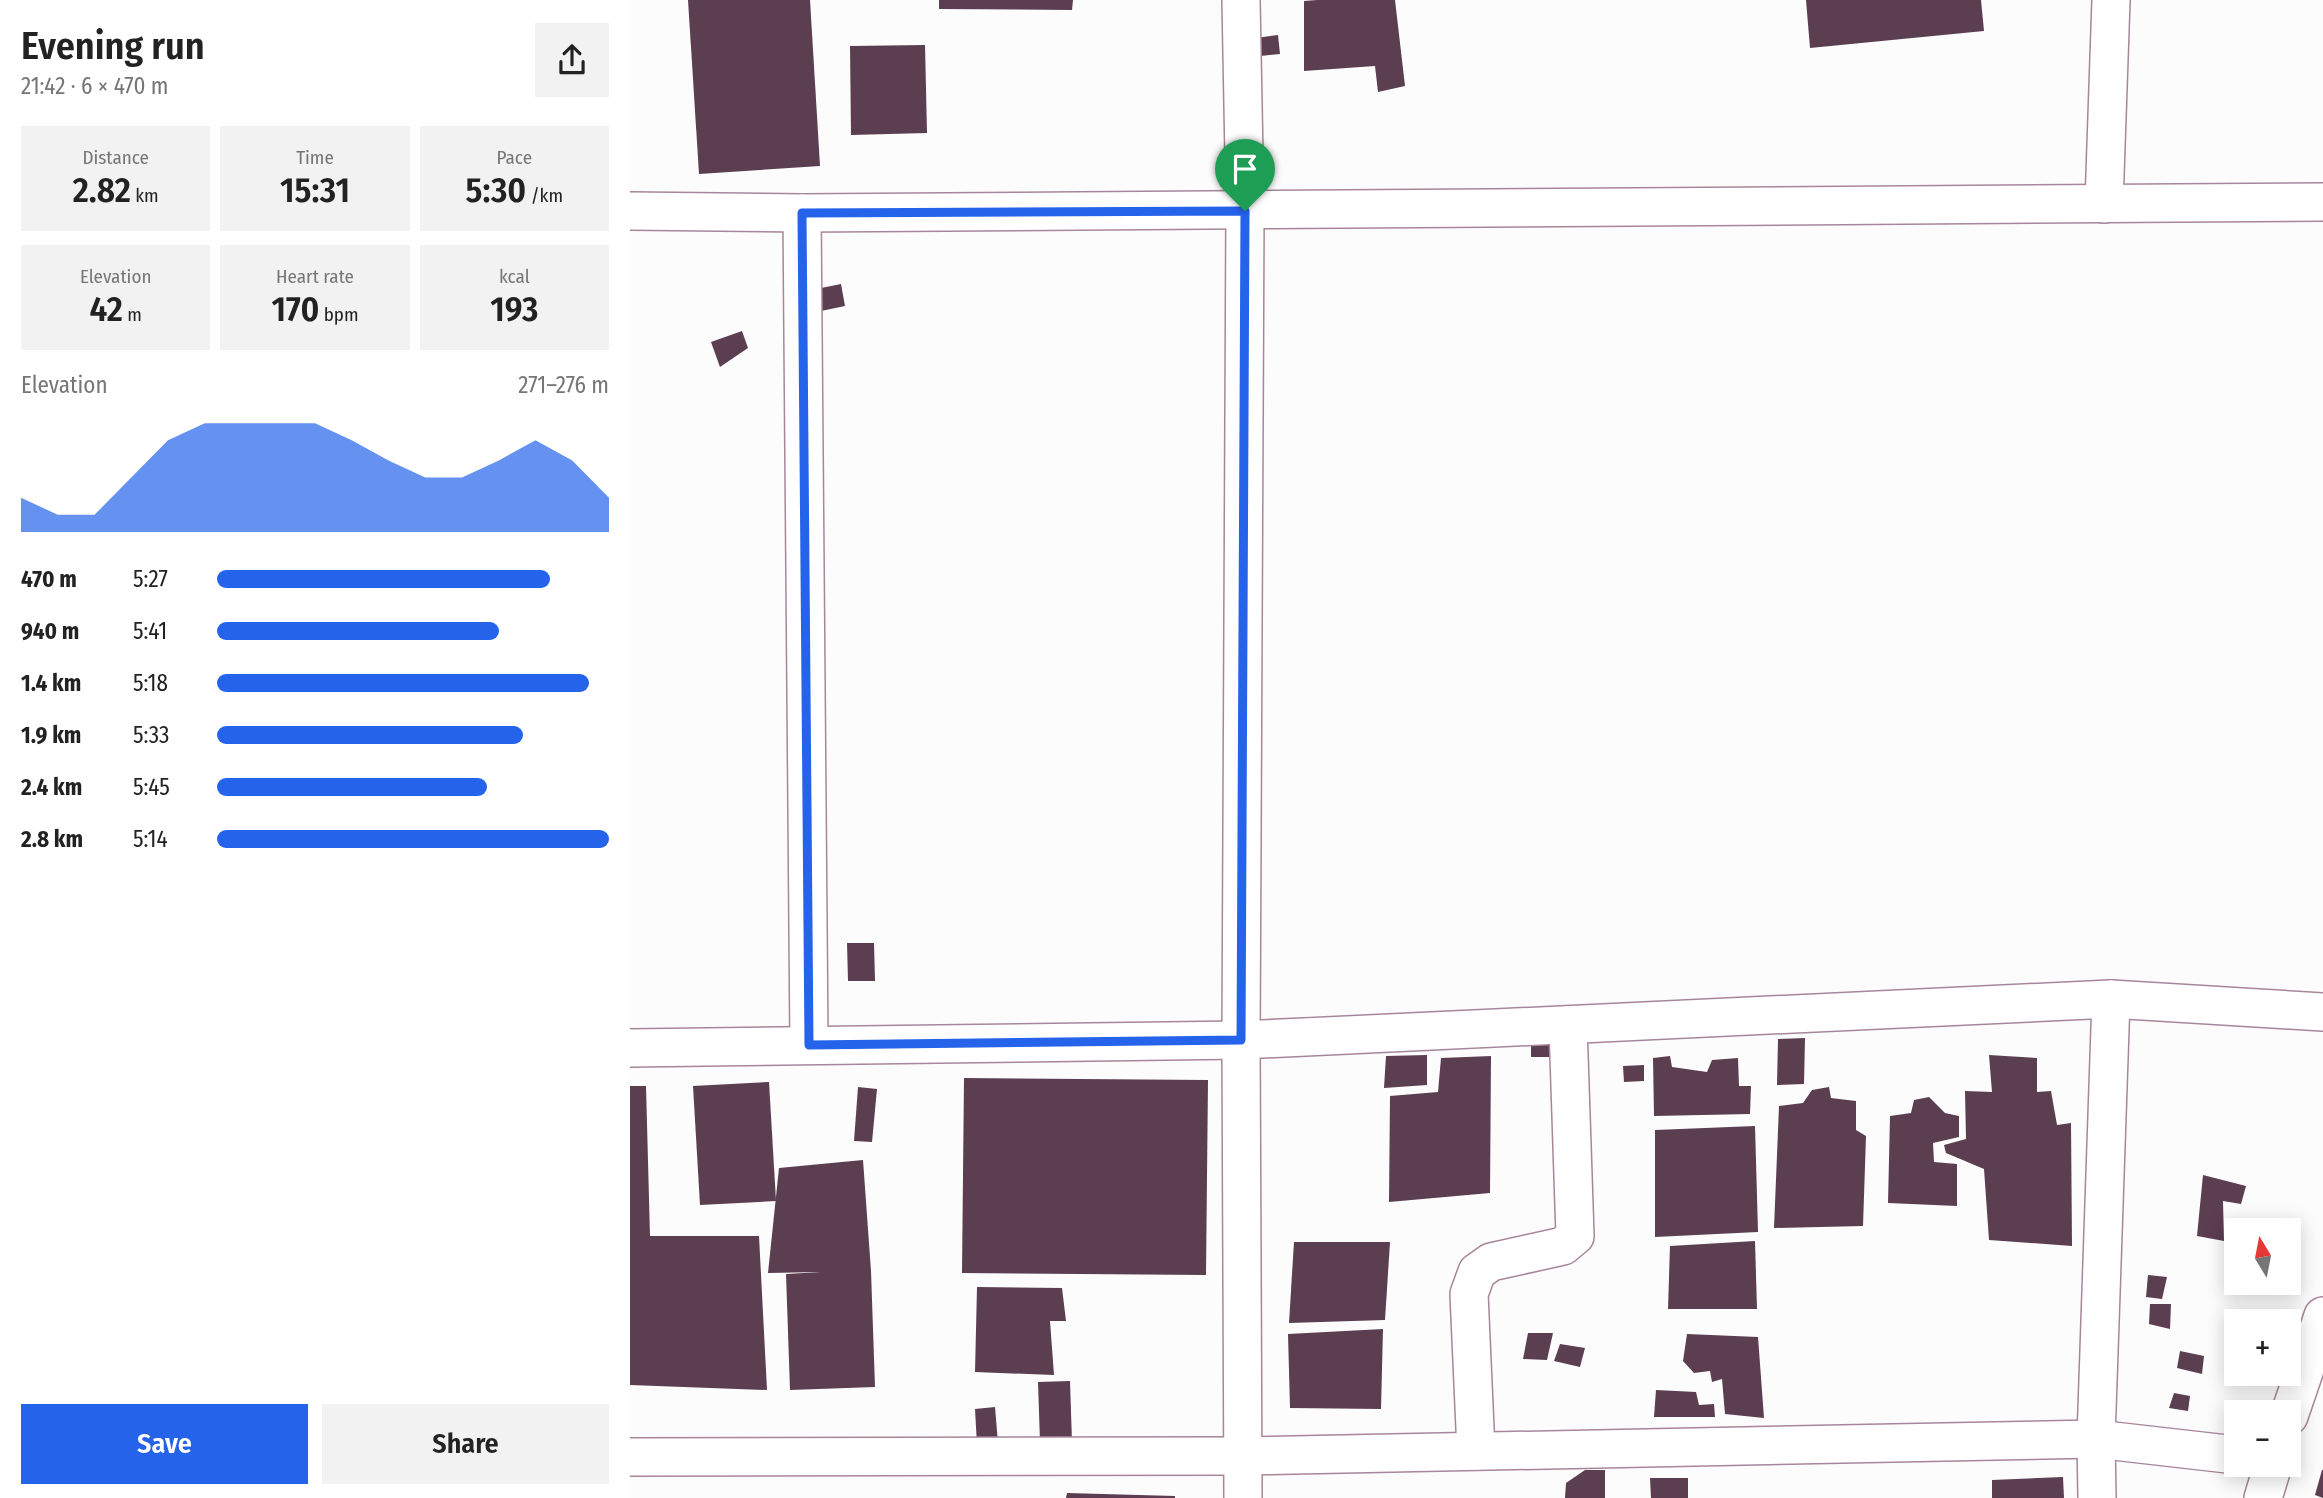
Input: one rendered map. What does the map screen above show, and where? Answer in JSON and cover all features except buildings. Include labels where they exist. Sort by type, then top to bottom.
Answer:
[{"type":"street","points":[[1241,0],[1245,211],[1241,1040],[1243,1498]]},
{"type":"street","points":[[2104,204],[2111,0]]},
{"type":"street","points":[[630,211],[1245,211],[2323,202]]},
{"type":"street","points":[[802,213],[809,1045]]},
{"type":"street","points":[[630,1048],[1241,1040],[2111,999],[2323,1012]]},
{"type":"street","points":[[2097,1498],[2096,1439],[2111,999]]},
{"type":"street","points":[[1476,1451],[1469,1294],[1477,1272],[1490,1262],[1563,1246],[1575,1236],[1568,1024]]},
{"type":"street","points":[[2294,1400],[2323,1316]]},
{"type":"street","points":[[630,1457],[1242,1455],[2096,1439],[2224,1454]]},
{"type":"street","points":[[2263,1498],[2269,1477]]},
{"type":"route","points":[[1245,211],[1241,1040],[809,1045],[802,213],[1245,211]]}]
